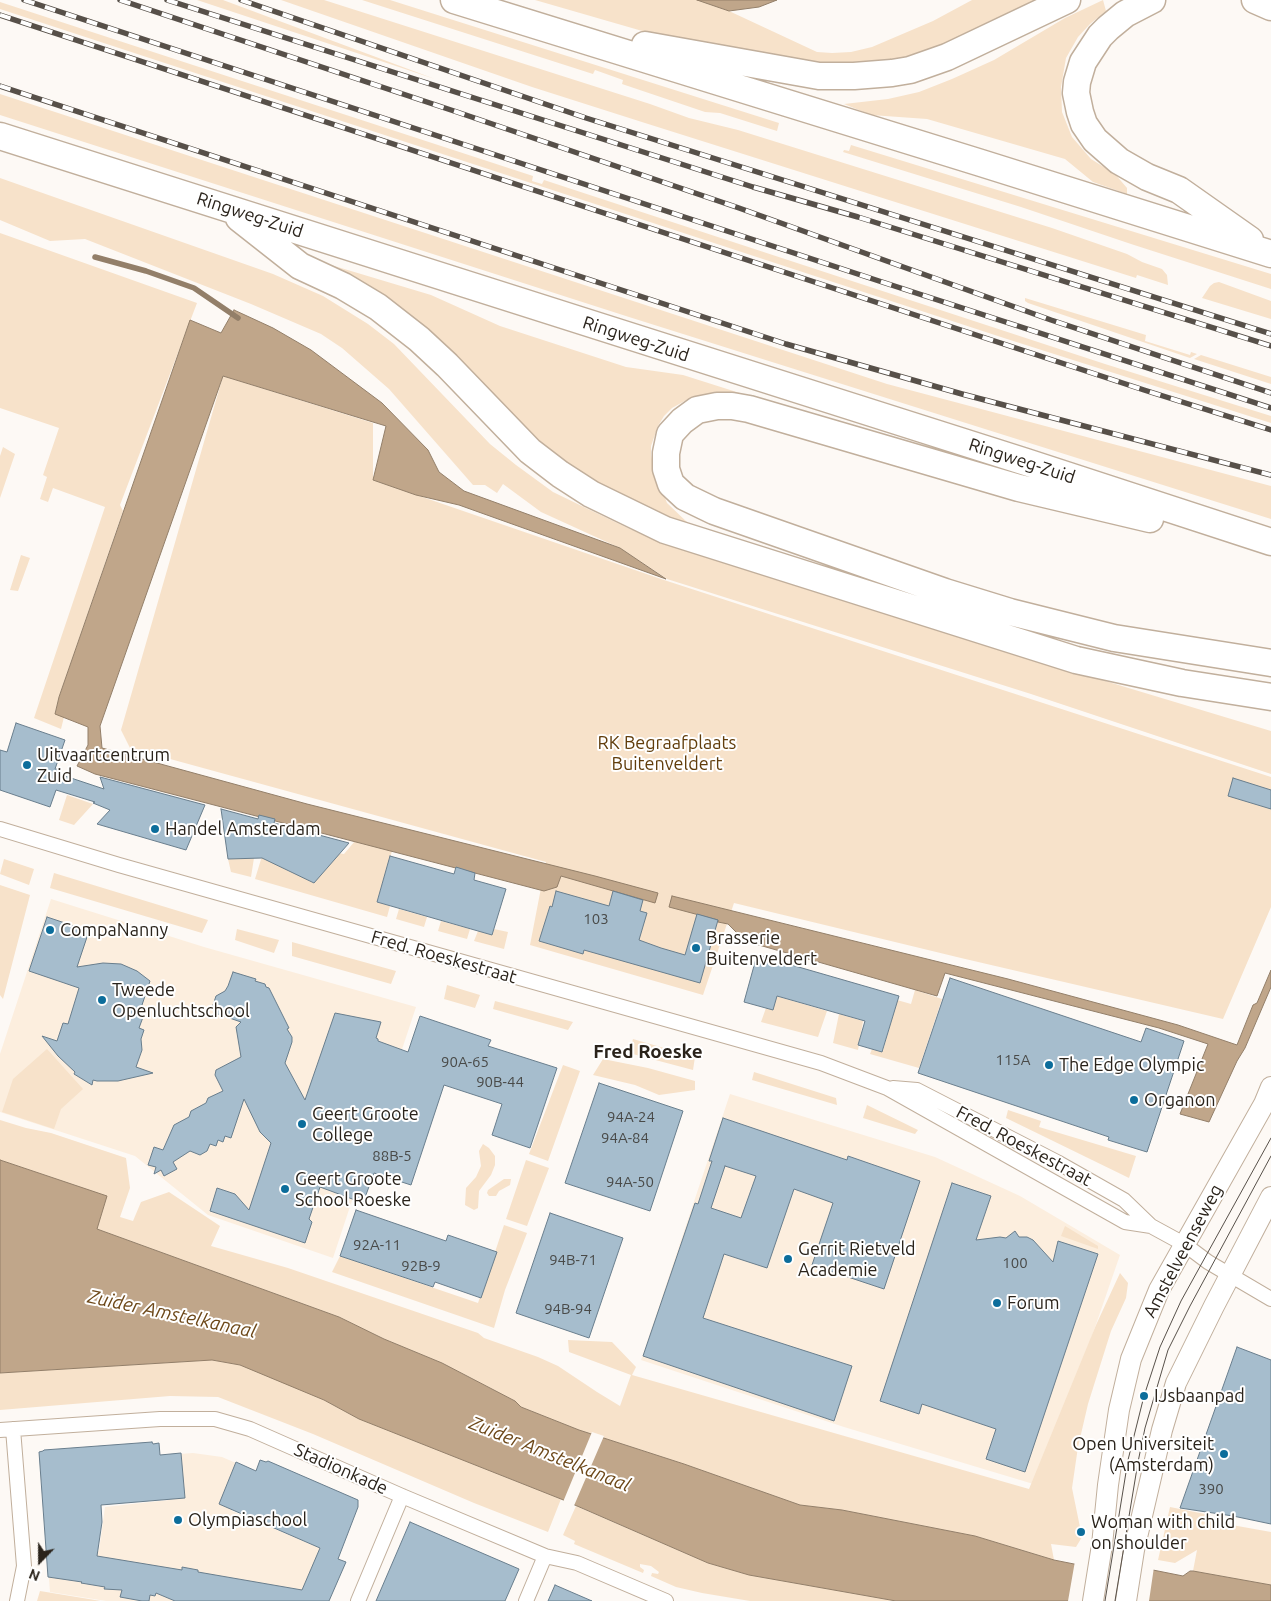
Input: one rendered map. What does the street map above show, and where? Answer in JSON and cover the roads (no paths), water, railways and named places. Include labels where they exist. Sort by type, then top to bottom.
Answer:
[{"type":"highway","points":[[454,0],[1271,254]]},
{"type":"highway","points":[[526,23],[819,76],[854,76],[910,70],[947,57],[1067,0]]},
{"type":"highway","points":[[1152,0],[1125,14],[1108,28],[1085,58],[1077,82],[1076,93],[1084,124],[1102,147],[1126,166],[1179,190],[1271,254]]},
{"type":"highway","points":[[1255,0],[1271,7]]},
{"type":"highway","name":"Ringweg-Zuid","points":[[0,136],[1026,462],[1271,542]]},
{"type":"highway","points":[[226,207],[300,266],[343,286],[378,307],[419,339],[447,365],[530,451],[560,474],[591,494],[665,530],[1076,660],[1182,683],[1271,697]]},
{"type":"highway","points":[[1271,547],[1018,488],[749,409],[717,406],[697,410],[682,421],[670,434],[666,453],[666,469],[671,484],[685,498],[714,511],[945,592],[1010,612],[1114,638],[1271,663]]},
{"type":"main road","name":"Amstelveenseweg","points":[[1093,1601],[1119,1410],[1131,1359],[1159,1290],[1264,1104],[1271,1087]]},
{"type":"main road","points":[[1126,1601],[1134,1550],[1162,1430],[1176,1383],[1271,1197]]},
{"type":"street","name":"Fred. Roeskestraat","points":[[0,829],[128,868],[821,1063],[887,1088],[1126,1222],[1150,1226],[1184,1244],[1208,1262],[1230,1274]]},
{"type":"street","points":[[1230,1274],[1271,1299]]},
{"type":"street","name":"Stadionkade","points":[[7,1430],[160,1419],[215,1420],[250,1429],[402,1496],[546,1556],[577,1563],[666,1601]]},
{"type":"street","points":[[7,1430],[24,1566],[17,1601]]},
{"type":"street","points":[[358,1601],[402,1496]]},
{"type":"street","points":[[526,1601],[546,1556]]},
{"type":"water","points":[[697,0],[777,0],[759,7],[729,11]]},
{"type":"water","points":[[234,310],[273,328],[311,350],[382,403],[428,450],[439,472],[464,491],[620,548],[666,579],[459,505],[416,495],[373,480],[386,426],[223,376],[100,726],[102,748],[307,804],[658,893],[655,903],[561,876],[557,887],[544,891],[95,774],[77,766],[88,745],[88,727],[55,714],[59,697],[190,320],[221,333]]},
{"type":"water","points":[[672,896],[1008,979],[1178,1025],[1237,1045],[1253,1005],[1257,1003],[1271,970],[1271,987],[1245,1048],[1237,1061],[1209,1122],[1180,1114],[1208,1044],[1159,1028],[945,973],[937,996],[745,941],[728,924],[669,907]]},
{"type":"water","name":"Zuider Amstelkanaal","points":[[0,1160],[107,1196],[97,1229],[339,1317],[384,1339],[442,1363],[515,1401],[521,1407],[579,1430],[684,1464],[800,1505],[842,1510],[975,1536],[1054,1560],[1074,1564],[1131,1572],[1153,1570],[1183,1576],[1193,1571],[1271,1585],[1271,1601],[896,1601],[749,1575],[708,1563],[561,1499],[359,1419],[324,1400],[240,1365],[212,1360],[0,1373]]},
{"type":"waterway","points":[[95,257],[146,271],[194,288],[238,318]]},
{"type":"tram line","points":[[1105,1601],[1128,1460],[1144,1396],[1160,1347],[1181,1301],[1271,1138]]},
{"type":"tram line","points":[[1115,1601],[1145,1428],[1168,1350],[1271,1156]]},
{"type":"railway","points":[[24,0],[1271,408]]},
{"type":"railway","points":[[120,0],[739,208],[1051,320],[1271,393]]},
{"type":"railway","points":[[167,0],[753,187],[858,217],[1271,346]]},
{"type":"railway","points":[[241,0],[586,118],[1271,334]]},
{"type":"railway","points":[[0,15],[1271,430]]},
{"type":"railway","points":[[0,86],[786,344],[962,394],[1271,475]]},
{"type":"place","name":"Uitvaartcentrum Zuid","points":[[27,765]]},
{"type":"place","name":"Handel Amsterdam","points":[[155,829]]},
{"type":"place","name":"CompaNanny","points":[[50,930]]},
{"type":"place","name":"Brasserie Buitenveldert","points":[[696,948]]},
{"type":"place","name":"Tweede Openluchtschool","points":[[102,1000]]},
{"type":"place","name":"The Edge Olympic","points":[[1049,1065]]},
{"type":"place","name":"Organon","points":[[1134,1100]]},
{"type":"place","name":"Geert Groote College","points":[[302,1124]]},
{"type":"place","name":"Geert Groote School Roeske","points":[[285,1189]]},
{"type":"place","name":"Gerrit Rietveld Academie","points":[[788,1259]]},
{"type":"place","name":"Forum","points":[[997,1303]]},
{"type":"place","name":"IJsbaanpad","points":[[1144,1396]]},
{"type":"place","name":"Open Universiteit (Amsterdam)","points":[[1224,1454]]},
{"type":"place","name":"Olympiaschool","points":[[178,1520]]},
{"type":"place","name":"Woman with child on shoulder","points":[[1081,1532]]},
{"type":"district","name":"Fred Roeske","points":[[648,1052]]},
{"type":"park label","name":"RK Begraafplaats Buitenveldert","points":[[667,753]]}]
